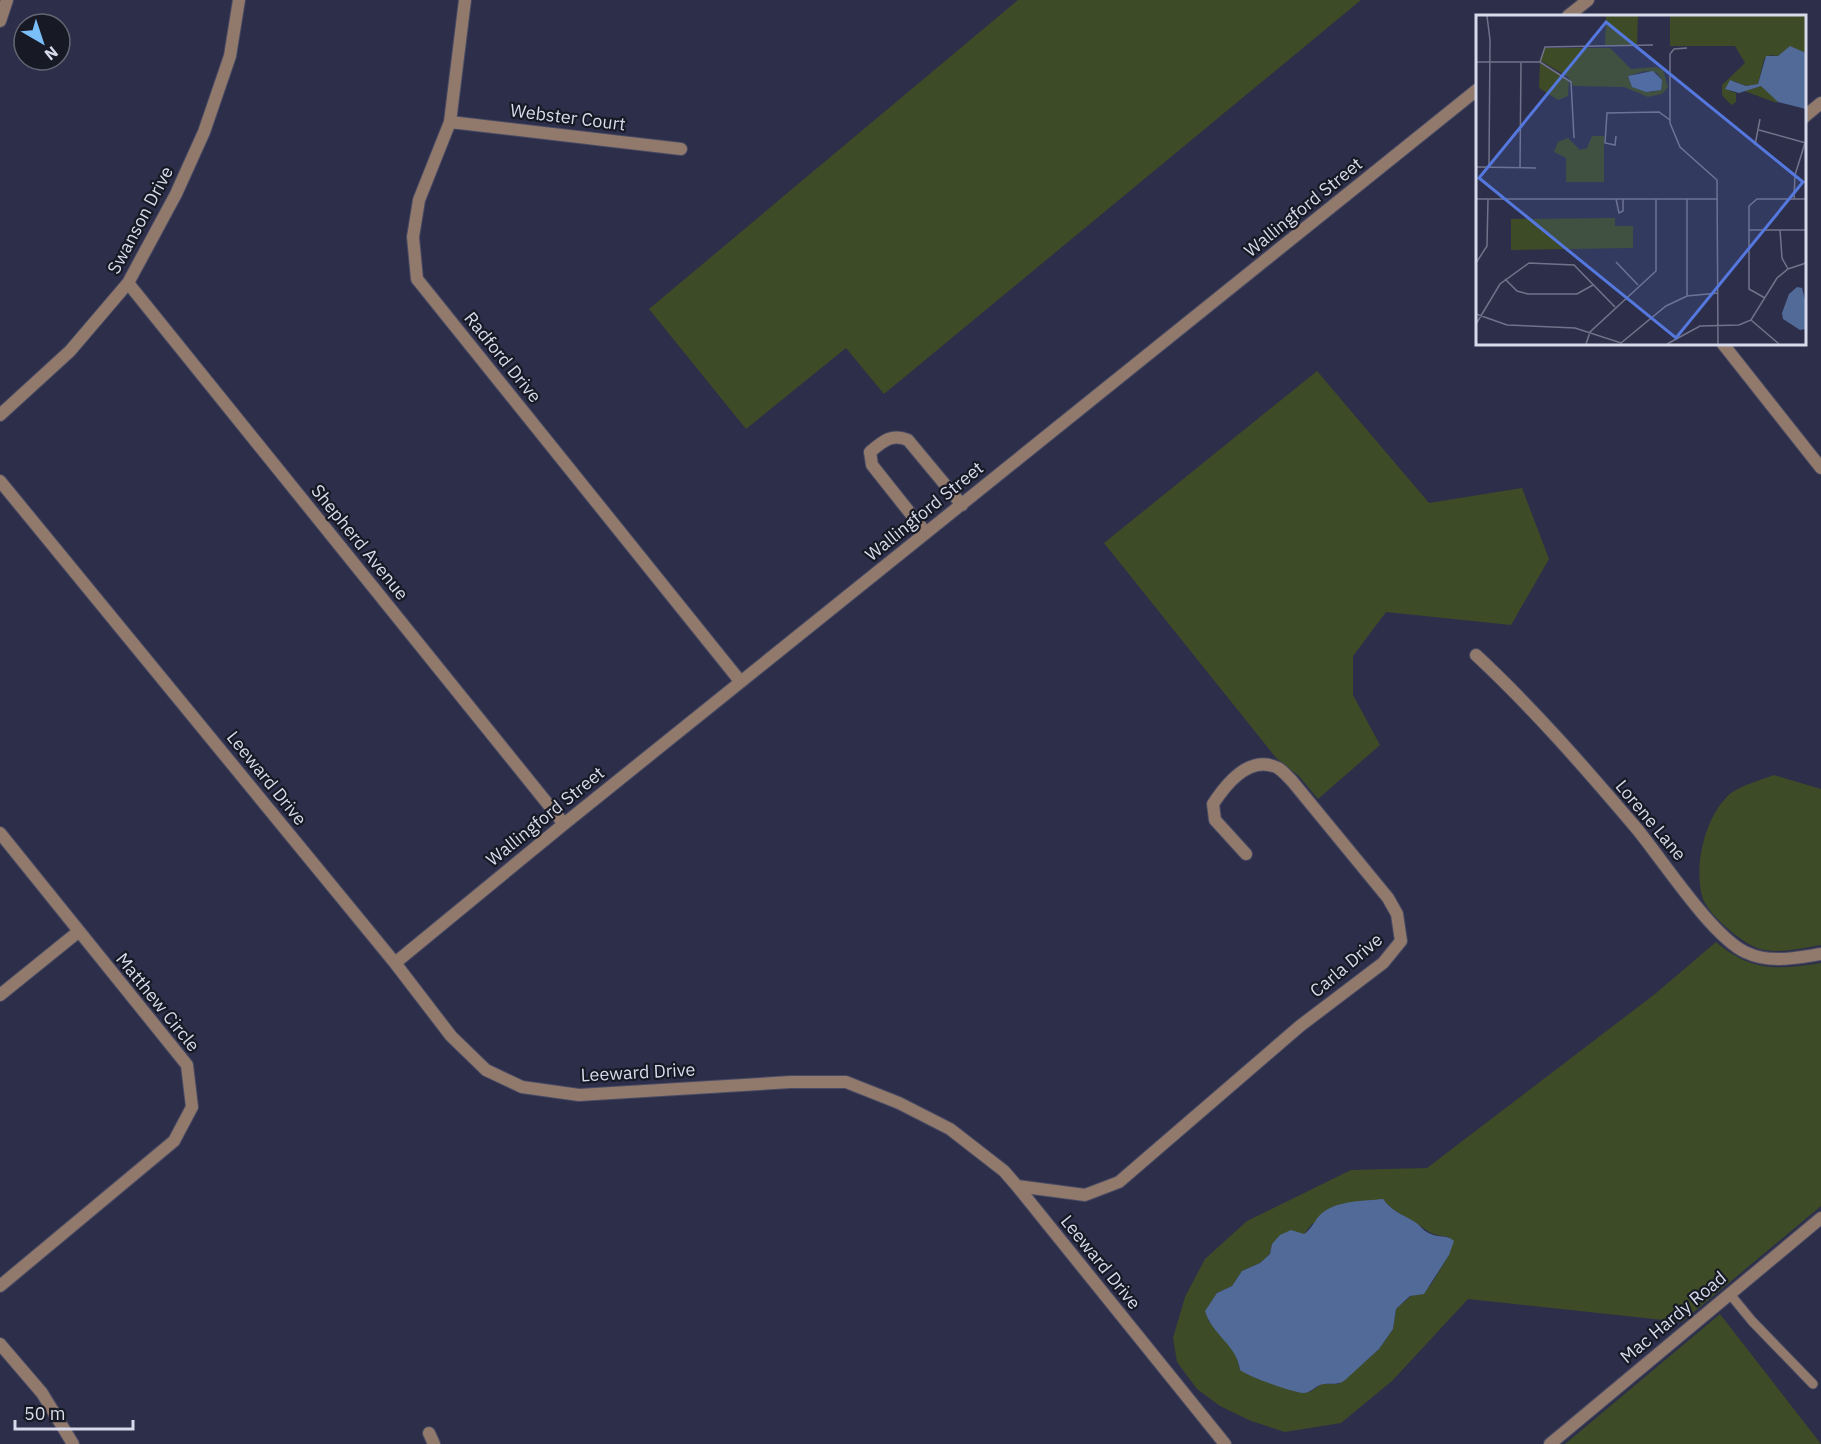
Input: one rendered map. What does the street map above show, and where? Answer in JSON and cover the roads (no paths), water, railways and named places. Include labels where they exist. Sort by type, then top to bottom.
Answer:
[{"type":"street","points":[[0,21],[7,0]]},
{"type":"street","name":"Swanson Drive","points":[[0,415],[70,351],[128,283],[176,194],[204,132],[230,56],[240,0]]},
{"type":"street","name":"Radford Drive","points":[[465,0],[450,122],[419,200],[413,237],[417,279],[740,681]]},
{"type":"street","points":[[1569,15],[1588,0]]},
{"type":"street","name":"Wallingford Street","points":[[395,963],[740,681],[1476,91]]},
{"type":"street","points":[[1806,115],[1821,104]]},
{"type":"street","name":"Webster Court","points":[[450,122],[681,149]]},
{"type":"street","name":"Shepherd Avenue","points":[[128,283],[564,824]]},
{"type":"street","points":[[1724,345],[1821,468]]},
{"type":"street","points":[[926,533],[872,465],[870,452],[886,439],[898,435],[908,440],[962,505]]},
{"type":"street","name":"Leeward Drive","points":[[0,481],[395,963],[451,1036],[486,1070],[522,1087],[579,1095],[791,1082],[846,1082],[900,1103],[950,1129],[1004,1171],[1225,1444]]},
{"type":"street","name":"Lorene Lane","points":[[1476,655],[1517,693],[1561,742],[1636,829],[1724,938],[1758,957],[1781,960],[1821,954]]},
{"type":"street","name":"Carla Drive","points":[[1017,1186],[1085,1195],[1119,1182],[1300,1026],[1383,963],[1401,941],[1397,914],[1388,898],[1292,781],[1278,768],[1260,765],[1235,775],[1213,804],[1215,820],[1246,855]]},
{"type":"street","name":"Matthew Circle","points":[[0,833],[187,1065],[192,1107],[174,1141],[0,1286]]},
{"type":"street","points":[[0,995],[78,932]]},
{"type":"street","name":"Mac Hardy Road","points":[[1550,1444],[1821,1218]]},
{"type":"street","points":[[0,1344],[42,1394],[73,1444]]},
{"type":"lane","points":[[1729,1293],[1752,1321],[1812,1384]]},
{"type":"water","points":[[1383,1199],[1394,1210],[1415,1222],[1426,1232],[1454,1241],[1449,1255],[1424,1294],[1410,1296],[1396,1309],[1393,1329],[1379,1349],[1344,1381],[1320,1385],[1306,1393],[1271,1384],[1240,1370],[1234,1354],[1213,1327],[1205,1311],[1217,1293],[1232,1286],[1242,1271],[1260,1263],[1270,1254],[1272,1244],[1280,1235],[1291,1230],[1304,1234],[1322,1213],[1336,1206]]}]
